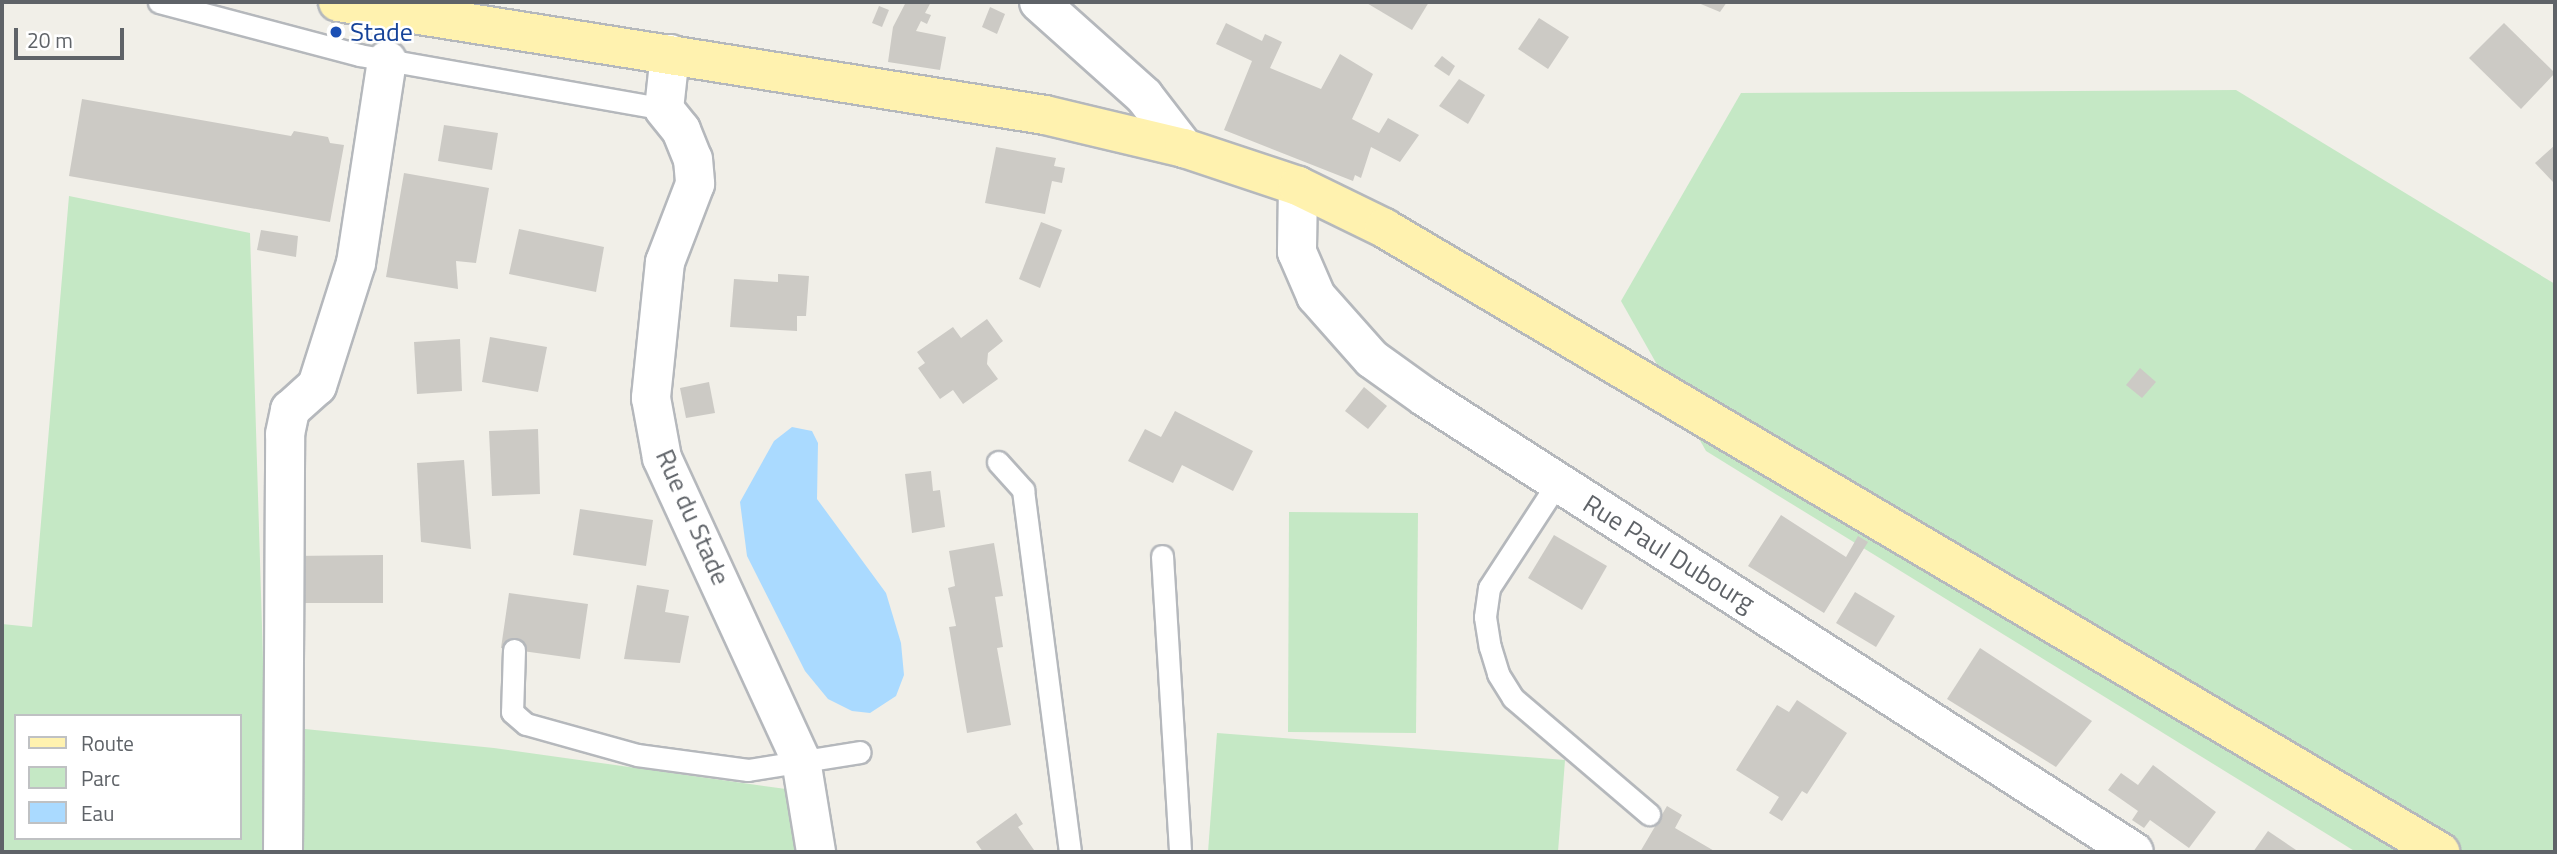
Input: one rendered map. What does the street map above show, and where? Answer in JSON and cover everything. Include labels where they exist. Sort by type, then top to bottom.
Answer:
[{"type":"main road","points":[[338,2],[1045,116],[1184,148],[1298,186],[1384,228],[2440,852]]},
{"type":"street","points":[[1039,2],[1144,96],[1184,148]]},
{"type":"street","points":[[664,109],[670,54]]},
{"type":"street","points":[[283,852],[285,433],[290,410],[317,386],[356,263],[387,60]]},
{"type":"street","name":"Rue du Stade","points":[[664,109],[681,130],[693,159],[695,184],[665,262],[651,398],[662,458],[801,760],[816,852]]},
{"type":"street","name":"Rue Paul Dubourg","points":[[1298,186],[1297,252],[1316,296],[1372,359],[1558,482],[2134,852]]},
{"type":"lane","points":[[159,2],[387,60],[664,109]]},
{"type":"lane","points":[[998,462],[1023,490],[1070,852]]},
{"type":"lane","points":[[1558,482],[1489,588],[1485,617],[1490,647],[1498,674],[1513,698],[1649,814]]},
{"type":"lane","points":[[1162,556],[1180,852]]},
{"type":"lane","points":[[514,650],[512,712],[526,724],[637,755],[748,770],[860,752]]},
{"type":"green space","points":[[2236,90],[2555,284],[2555,852],[2356,852],[1706,451],[1621,301],[1741,93]]},
{"type":"green space","points":[[69,196],[250,233],[265,725],[494,748],[786,789],[795,852],[2,852],[2,624],[32,627]]},
{"type":"green space","points":[[1289,512],[1418,513],[1416,733],[1288,732]]},
{"type":"green space","points":[[1217,733],[1565,760],[1558,852],[1208,852]]},
{"type":"water","points":[[792,427],[812,431],[818,443],[817,499],[886,593],[901,643],[904,675],[896,696],[870,713],[852,711],[828,699],[805,671],[747,556],[740,502],[774,441]]},
{"type":"building","points":[[906,2],[931,2],[925,13],[931,15],[927,24],[921,21],[916,31],[946,37],[940,70],[888,62],[893,27]]},
{"type":"building","points":[[1365,2],[1429,2],[1412,30]]},
{"type":"building","points":[[1696,2],[1727,2],[1720,12]]},
{"type":"building","points":[[879,6],[889,10],[882,27],[872,23]]},
{"type":"building","points":[[990,7],[1005,14],[997,34],[982,27]]},
{"type":"building","points":[[1539,18],[1569,37],[1548,69],[1518,49]]},
{"type":"building","points":[[1226,23],[1262,41],[1265,34],[1282,42],[1270,68],[1321,89],[1340,54],[1373,74],[1352,119],[1379,133],[1388,118],[1419,135],[1400,162],[1371,147],[1361,178],[1355,175],[1353,181],[1224,130],[1252,61],[1216,44]]},
{"type":"building","points":[[2504,23],[2555,73],[2521,109],[2469,58]]},
{"type":"building","points":[[1442,56],[1455,66],[1449,76],[1434,66]]},
{"type":"building","points":[[1459,79],[1485,95],[1468,124],[1439,106]]},
{"type":"building","points":[[82,99],[291,136],[294,131],[328,137],[330,143],[344,145],[330,222],[69,176]]},
{"type":"building","points":[[444,125],[498,133],[492,170],[438,161]]},
{"type":"building","points":[[2555,145],[2555,180],[2553,182],[2535,163]]},
{"type":"building","points":[[996,147],[1056,158],[1054,166],[1065,168],[1062,183],[1052,181],[1045,214],[985,203]]},
{"type":"building","points":[[404,173],[489,188],[476,263],[456,261],[458,289],[386,277]]},
{"type":"building","points":[[1041,222],[1062,230],[1040,288],[1019,279]]},
{"type":"building","points":[[519,229],[604,247],[596,292],[509,274]]},
{"type":"building","points":[[261,230],[298,236],[296,257],[257,250]]},
{"type":"building","points":[[778,274],[809,276],[806,316],[797,316],[797,331],[730,327],[734,279],[778,282]]},
{"type":"building","points":[[987,319],[1003,341],[988,353],[987,364],[998,379],[963,404],[953,390],[940,399],[918,368],[925,363],[917,352],[953,327],[961,338]]},
{"type":"building","points":[[490,337],[547,347],[538,392],[482,382]]},
{"type":"building","points":[[460,339],[462,391],[417,394],[414,342]]},
{"type":"building","points":[[2140,368],[2156,382],[2142,398],[2126,385]]},
{"type":"building","points":[[709,382],[715,413],[686,418],[680,388]]},
{"type":"building","points":[[1364,387],[1387,406],[1368,429],[1345,411]]},
{"type":"building","points":[[1175,411],[1253,451],[1233,491],[1182,465],[1173,483],[1128,461],[1145,429],[1161,437]]},
{"type":"building","points":[[538,429],[540,494],[492,496],[489,431]]},
{"type":"building","points":[[464,460],[471,549],[421,542],[417,463]]},
{"type":"building","points":[[931,471],[933,491],[940,490],[945,527],[912,533],[905,474]]},
{"type":"building","points":[[580,509],[653,520],[646,566],[573,555]]},
{"type":"building","points":[[1781,515],[1846,557],[1858,536],[1868,542],[1824,613],[1748,566]]},
{"type":"building","points":[[1554,535],[1607,566],[1582,610],[1528,578]]},
{"type":"building","points":[[994,543],[1003,596],[995,597],[1003,647],[997,648],[1011,725],[967,733],[949,627],[956,626],[948,588],[955,586],[949,551]]},
{"type":"building","points":[[383,555],[383,603],[290,603],[291,556]]},
{"type":"building","points":[[637,585],[669,590],[665,612],[689,616],[680,663],[624,659]]},
{"type":"building","points":[[1855,592],[1895,616],[1876,647],[1836,623]]},
{"type":"building","points":[[509,593],[588,604],[580,659],[501,648]]},
{"type":"building","points":[[1980,648],[2092,721],[2056,767],[1947,699]]},
{"type":"building","points":[[1797,700],[1847,733],[1807,794],[1802,791],[1782,821],[1769,813],[1779,797],[1736,770],[1777,705],[1789,712]]},
{"type":"building","points":[[2153,765],[2216,812],[2189,848],[2150,820],[2144,828],[2132,820],[2138,811],[2108,790],[2121,773],[2138,785]]},
{"type":"building","points":[[1667,806],[1682,815],[1675,828],[1716,852],[1640,852]]},
{"type":"building","points":[[1016,813],[1023,824],[1018,827],[1034,850],[983,852],[976,842]]},
{"type":"building","points":[[2268,831],[2299,852],[2253,852]]},
{"type":"place","name":"Stade","points":[[336,32]]}]
